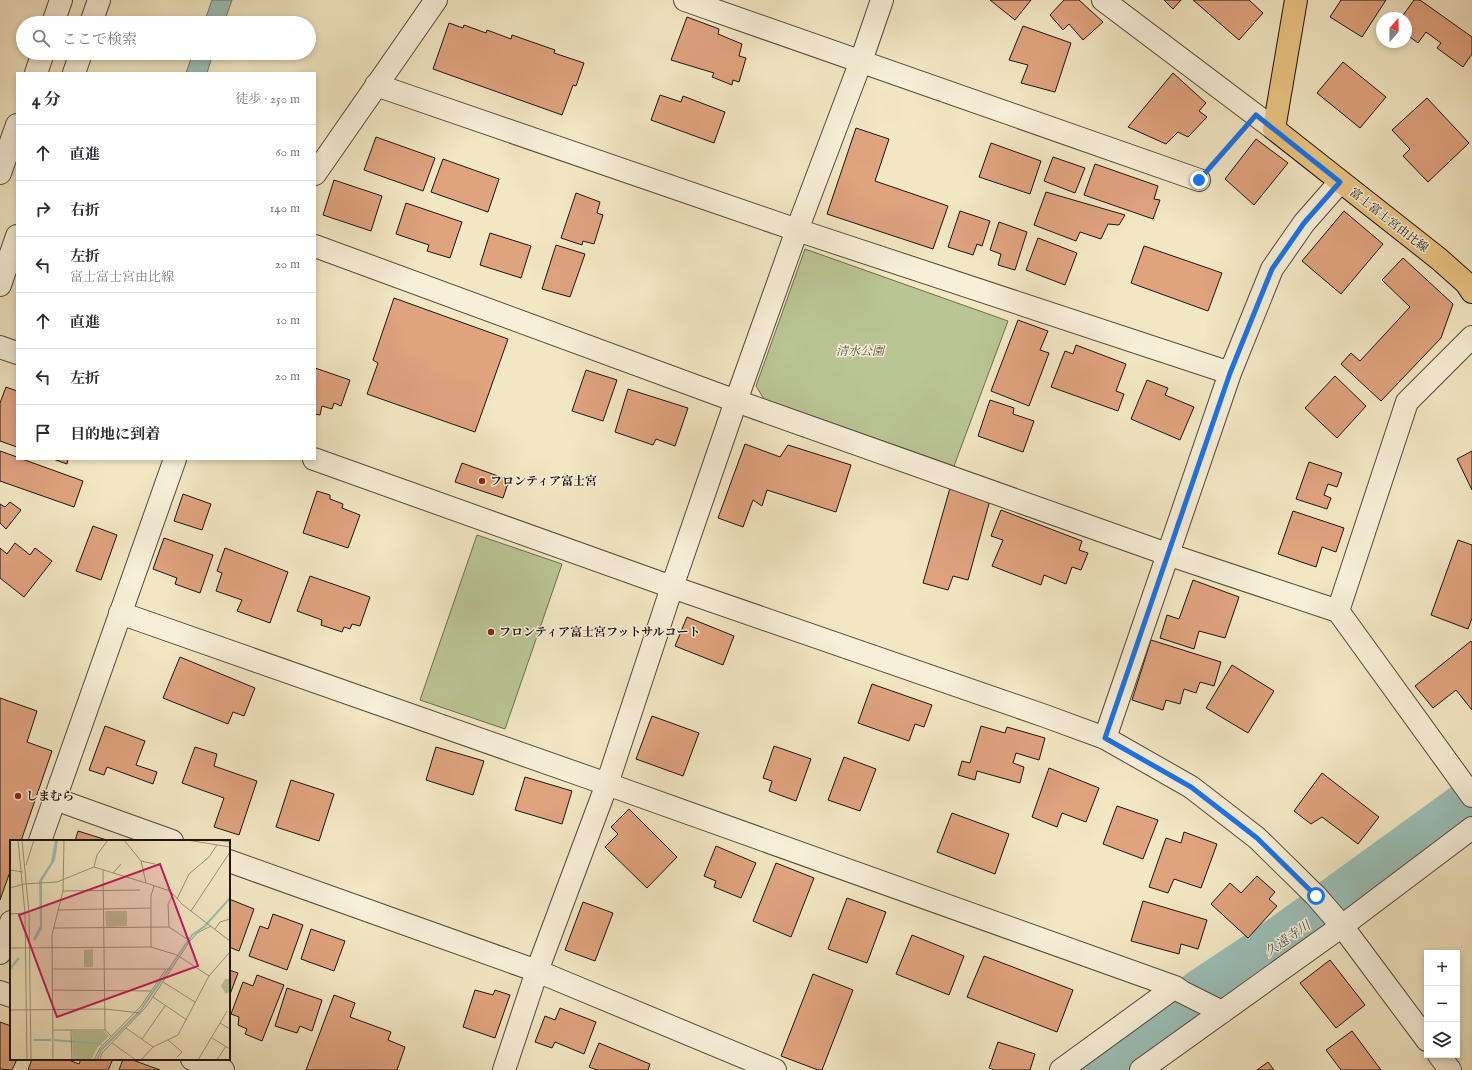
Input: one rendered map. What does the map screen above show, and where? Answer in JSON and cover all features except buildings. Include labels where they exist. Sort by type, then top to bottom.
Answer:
[{"type":"main road","points":[[1274,129],[1296,0]]},
{"type":"main road","name":"富士富士宮由比線","points":[[1274,129],[1439,259],[1466,283],[1472,292]]},
{"type":"street","points":[[93,16],[98,0]]},
{"type":"street","points":[[316,173],[436,0]]},
{"type":"street","points":[[685,0],[1199,180]]},
{"type":"street","points":[[504,1070],[537,971],[607,784],[672,587],[736,402],[797,230],[861,61],[882,0]]},
{"type":"street","points":[[1103,0],[1274,129]]},
{"type":"street","points":[[36,72],[41,60]]},
{"type":"street","points":[[74,72],[79,60]]},
{"type":"street","points":[[376,85],[797,230],[1230,373]]},
{"type":"street","points":[[0,173],[16,128]]},
{"type":"street","points":[[1105,738],[1230,373],[1272,269],[1304,223],[1340,182]]},
{"type":"street","points":[[0,285],[16,239]]},
{"type":"street","points":[[316,246],[736,402],[1167,554],[1338,611],[1468,791]]},
{"type":"street","points":[[1338,611],[1407,402],[1472,337]]},
{"type":"street","points":[[0,346],[16,353]]},
{"type":"street","points":[[40,840],[175,460]]},
{"type":"street","points":[[316,460],[672,587],[1038,713],[1105,738],[1191,787],[1257,838],[1316,896],[1424,1036]]},
{"type":"street","points":[[120,613],[607,784],[1178,990],[1215,1008]]},
{"type":"street","points":[[55,799],[169,840]]},
{"type":"street","points":[[1141,1070],[1215,1008],[1339,924],[1472,828]]},
{"type":"street","points":[[230,861],[537,971],[775,1070]]},
{"type":"street","points":[[0,953],[10,925]]},
{"type":"street","points":[[1060,1070],[1178,990]]},
{"type":"street","points":[[0,992],[10,996]]},
{"type":"street","points":[[1441,1058],[1450,1070]]},
{"type":"street","points":[[195,1060],[224,1070]]},
{"type":"path","points":[[1199,180],[1256,115]]},
{"type":"green space","name":"清水公園","points":[[805,249],[1008,321],[954,466],[764,399],[756,386]]},
{"type":"green space","name":"フロンティア富士宮フットサルコート","points":[[477,535],[562,564],[505,729],[420,700]]},
{"type":"water","points":[[212,0],[232,0],[226,16],[206,16]]},
{"type":"water","points":[[191,60],[211,60],[207,72],[186,72]]},
{"type":"waterway","name":"久遠寺川","points":[[1102,1070],[1203,994],[1280,943],[1472,804]]},
{"type":"place","name":"フロンティア富士宮","points":[[482,481]]},
{"type":"place","name":"フロンティア富士宮フットサルコート","points":[[491,632]]},
{"type":"place","name":"しまむら","points":[[18,796]]},
{"type":"route","points":[[1199,180],[1256,115],[1340,182],[1304,223],[1272,269],[1230,373],[1105,738],[1191,787],[1257,838],[1316,896]]}]
